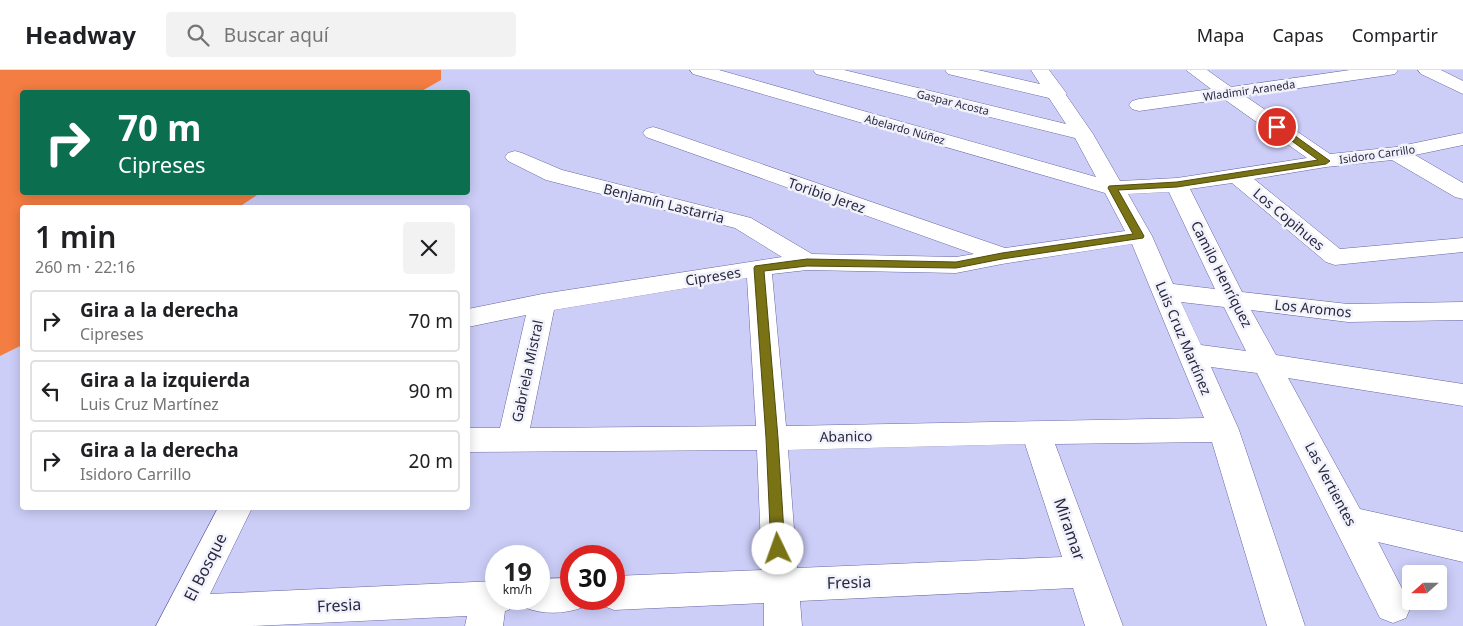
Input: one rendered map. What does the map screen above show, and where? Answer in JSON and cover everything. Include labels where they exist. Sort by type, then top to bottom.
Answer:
[{"type":"street","name":"Abelardo Núñez","points":[[699,70],[746,76],[1112,188]]},
{"type":"street","name":"Gaspar Acosta","points":[[822,70],[1083,134]]},
{"type":"street","points":[[954,70],[1058,94]]},
{"type":"street","name":"Luis Cruz Martínez","points":[[1040,70],[1058,94],[1083,134],[1140,236],[1224,430],[1286,626]]},
{"type":"street","points":[[1195,70],[1326,161]]},
{"type":"street","name":"Wladimir Araneda","points":[[1139,105],[1389,70]]},
{"type":"street","points":[[1427,70],[1463,88]]},
{"type":"street","name":"Toribio Jerez","points":[[652,133],[1002,256]]},
{"type":"street","name":"Isidoro Carrillo","points":[[1112,188],[1177,185],[1326,161],[1396,153],[1463,139]]},
{"type":"street","points":[[1396,153],[1463,192]]},
{"type":"street","name":"Benjamín Lastarria","points":[[515,157],[554,175],[743,223],[807,262]]},
{"type":"street","name":"Los Copihues","points":[[1237,176],[1335,258],[1463,245]]},
{"type":"street","name":"Camilo Henríquez","points":[[1177,185],[1232,298],[1268,364]]},
{"type":"street","name":"Cipreses","points":[[470,318],[542,303],[807,262],[956,265],[1002,256],[1140,236]]},
{"type":"street","points":[[759,268],[772,438],[783,626]]},
{"type":"street","name":"Los Aromos","points":[[1163,291],[1348,313],[1463,311]]},
{"type":"street","name":"Gabriela Mistral","points":[[512,440],[542,303]]},
{"type":"street","points":[[1191,354],[1268,364],[1463,395]]},
{"type":"street","name":"Las Vertientes","points":[[1268,364],[1393,606]]},
{"type":"street","name":"Abanico","points":[[470,440],[772,438],[1224,430]]},
{"type":"street","name":"Miramar","points":[[1036,432],[1104,626]]},
{"type":"street","name":"El Bosque","points":[[178,619],[234,510]]},
{"type":"street","points":[[1350,521],[1463,547]]},
{"type":"street","name":"Fresia","points":[[625,593],[1084,572]]},
{"type":"street","name":"Fresia","points":[[178,619],[485,607]]},
{"type":"shaded area","points":[[0,70],[441,70],[441,80],[424,90],[20,90],[20,195],[257,195],[242,205],[20,205],[20,346],[0,356]]},
{"type":"route","points":[[778,549],[772,438],[759,268],[807,262],[956,265],[1002,256],[1140,236],[1112,188],[1177,185],[1326,161],[1277,127]]}]
